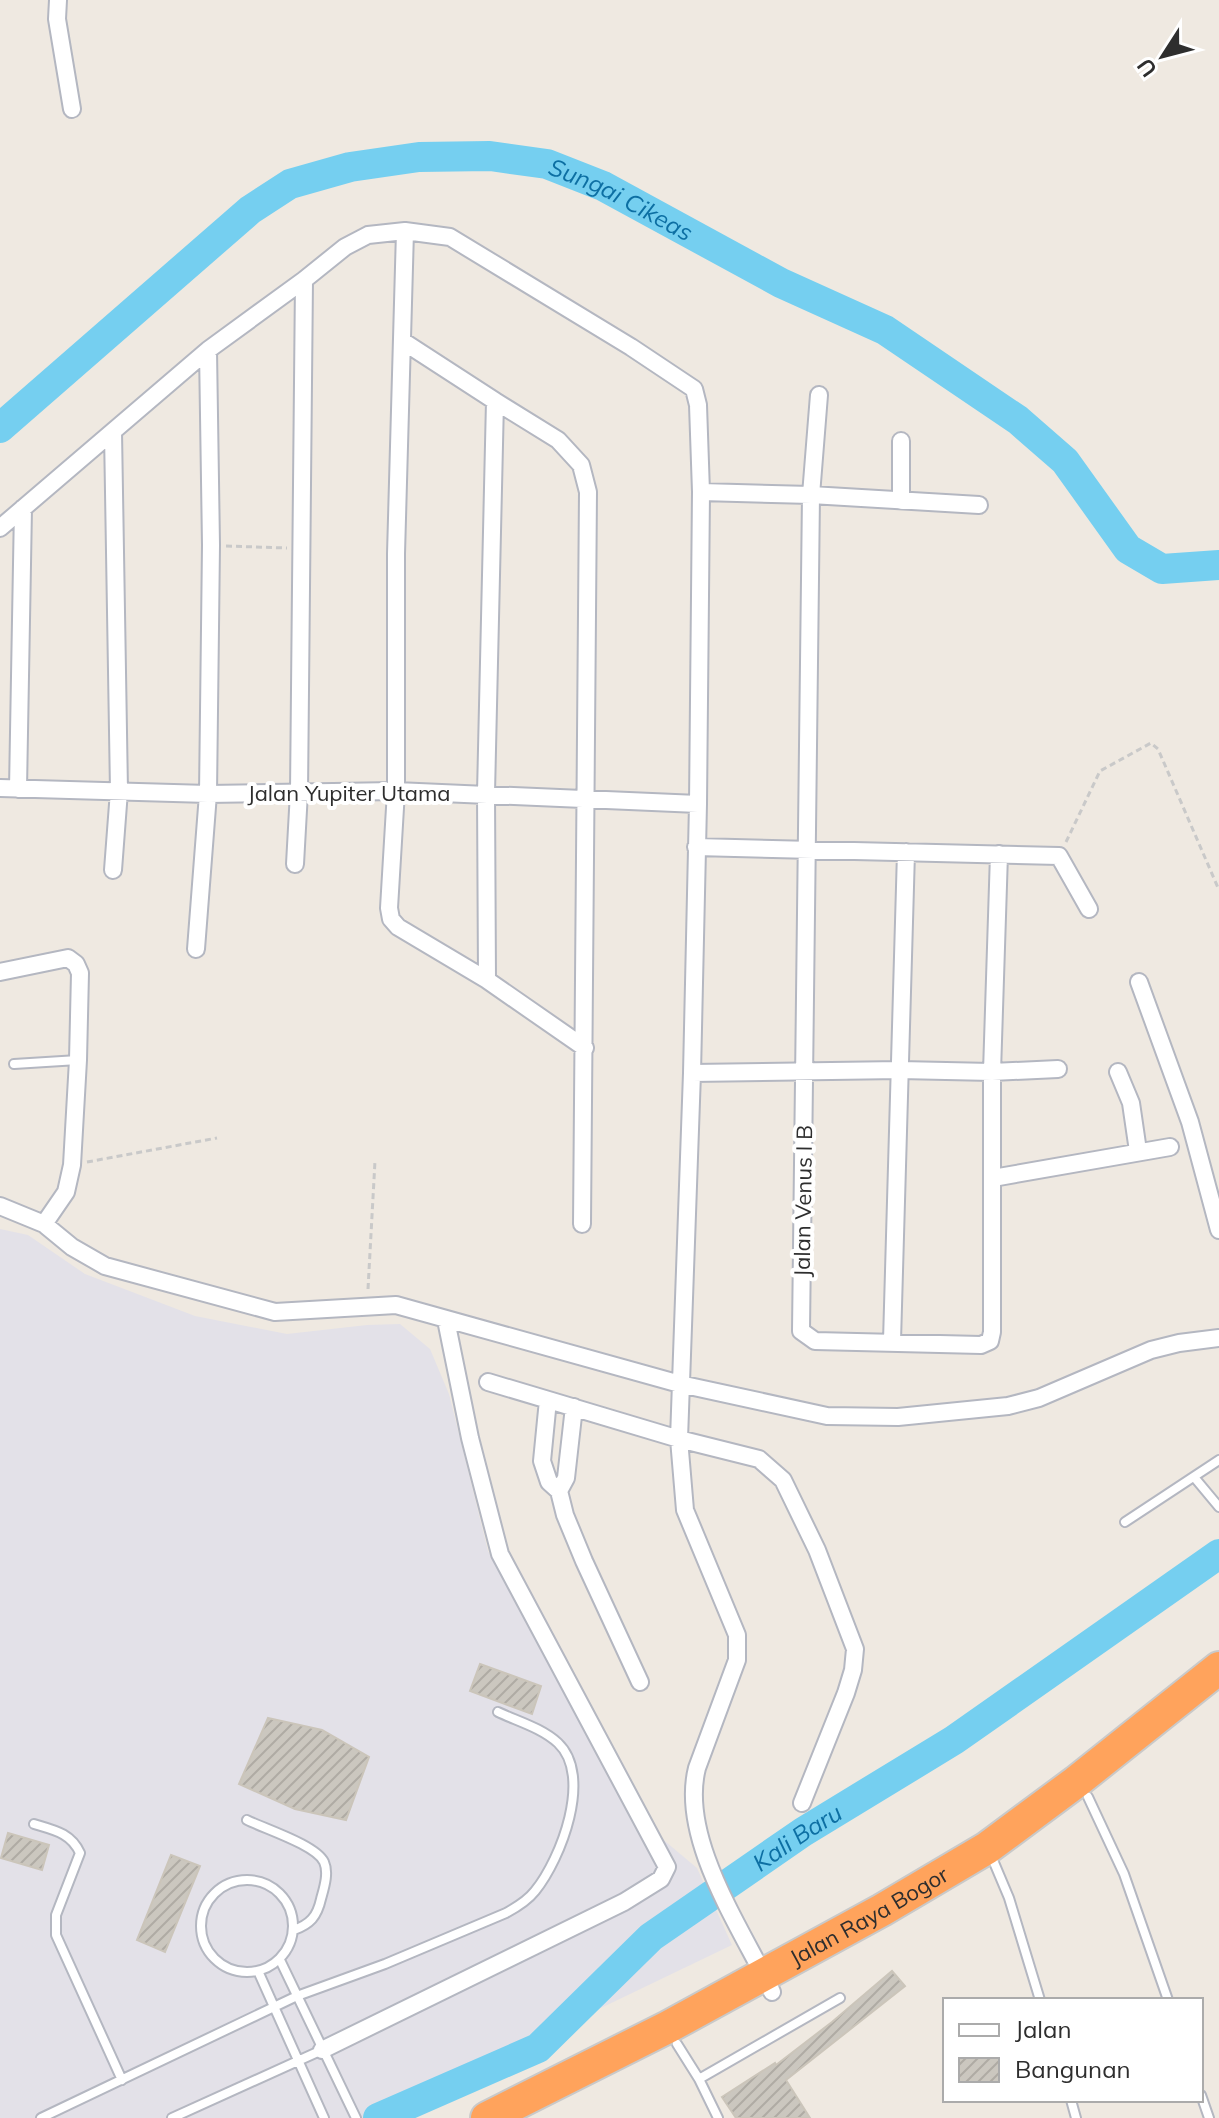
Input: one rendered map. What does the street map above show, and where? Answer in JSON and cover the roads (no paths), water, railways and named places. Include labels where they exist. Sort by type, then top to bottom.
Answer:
[{"type":"highway","name":"Jalan Raya Bogor","points":[[992,1856],[1076,1782],[1219,1668]]},
{"type":"highway","name":"Jalan Raya Bogor","points":[[487,2118],[668,2027],[762,1972],[890,1928],[992,1856],[1088,1797],[1219,1693]]},
{"type":"highway","name":"Jalan Raya Bogor","points":[[533,2118],[677,2044],[762,1972]]},
{"type":"street","points":[[58,0],[57,19],[72,109]]},
{"type":"street","points":[[405,231],[396,554],[396,791],[389,908],[391,919],[398,927],[487,980],[585,1048]]},
{"type":"street","points":[[0,528],[208,350],[356,239],[405,231],[450,237],[694,389],[698,405],[701,492],[698,804],[679,1439],[685,1510],[737,1635],[737,1660],[693,1783],[693,1802],[702,1851],[762,1972]]},
{"type":"street","points":[[295,864],[299,792],[304,280]]},
{"type":"street","points":[[404,342],[558,440],[581,465],[588,492],[582,1224]]},
{"type":"street","points":[[196,949],[208,794],[211,545],[208,350]]},
{"type":"street","name":"Jalan Venus I B","points":[[819,395],[811,495],[801,1331],[815,1341],[892,1341]]},
{"type":"street","points":[[487,980],[486,793],[495,401]]},
{"type":"street","points":[[113,432],[119,791],[113,870]]},
{"type":"street","points":[[901,441],[901,501]]},
{"type":"street","points":[[701,492],[979,505]]},
{"type":"street","points":[[18,789],[23,508]]},
{"type":"street","name":"Jalan Yupiter Utama","points":[[0,788],[208,794],[486,793],[698,804]]},
{"type":"street","points":[[696,847],[1059,856],[1089,909]]},
{"type":"street","points":[[906,852],[892,1341],[981,1345],[990,1341],[992,1332],[992,1072],[999,854]]},
{"type":"street","points":[[0,972],[68,958],[76,964],[80,973],[72,1165],[66,1192],[44,1224]]},
{"type":"street","points":[[1139,982],[1190,1122],[1219,1230]]},
{"type":"street","points":[[692,1073],[1058,1069]]},
{"type":"street","points":[[1118,1072],[1131,1103],[1138,1151]]},
{"type":"street","points":[[993,1178],[1170,1147]]},
{"type":"street","points":[[0,1206],[44,1224],[72,1247],[105,1266],[275,1312],[396,1305],[680,1384],[827,1416],[898,1417],[1023,1402],[1151,1350],[1219,1338]]},
{"type":"street","points":[[325,2056],[624,1902],[661,1879],[667,1867],[500,1554],[470,1438],[446,1320]]},
{"type":"street","points":[[488,1382],[679,1439],[759,1459],[783,1480],[817,1550],[855,1649],[846,1693],[802,1803]]},
{"type":"street","points":[[548,1400],[542,1461],[549,1482],[559,1491],[565,1515],[584,1561],[640,1682]]},
{"type":"street","points":[[559,1491],[566,1478],[574,1407]]},
{"type":"lane","points":[[14,1064],[78,1060]]},
{"type":"lane","points":[[1125,1522],[1219,1460]]},
{"type":"lane","points":[[1194,1477],[1219,1507]]},
{"type":"lane","points":[[41,2118],[297,1996],[385,1964],[521,1904],[536,1890],[558,1852],[571,1812],[574,1773],[559,1744],[498,1712]]},
{"type":"lane","points":[[1088,1797],[1124,1874],[1167,1998]]},
{"type":"lane","points":[[247,1820],[315,1851],[323,1861],[325,1887],[320,1906],[313,1919],[294,1930]]},
{"type":"lane","points":[[34,1824],[66,1834],[75,1842],[80,1853],[56,1915],[56,1935],[122,2080]]},
{"type":"lane","points":[[992,1856],[1039,1998]]},
{"type":"lane","points":[[242,1880],[262,1882],[279,1893],[290,1910],[294,1930],[280,1960],[258,1971],[246,1973],[226,1968],[211,1956],[201,1938],[201,1918],[209,1899],[223,1886],[242,1880]]},
{"type":"lane","points":[[280,1960],[356,2118]]},
{"type":"lane","points":[[258,1971],[324,2118]]},
{"type":"lane","points":[[699,2079],[840,1998]]},
{"type":"lane","points":[[677,2044],[718,2118]]},
{"type":"lane","points":[[172,2118],[298,2060],[325,2056]]},
{"type":"waterway","name":"Sungai Cikeas","points":[[0,428],[250,210],[290,184],[350,167],[419,157],[490,156],[547,164],[603,186],[781,283],[885,330],[1018,420],[1065,461],[1128,549],[1162,569],[1219,565]]},
{"type":"waterway","name":"Kali Baru","points":[[378,2118],[538,2048],[651,1937],[803,1832],[954,1740],[1219,1554]]}]
